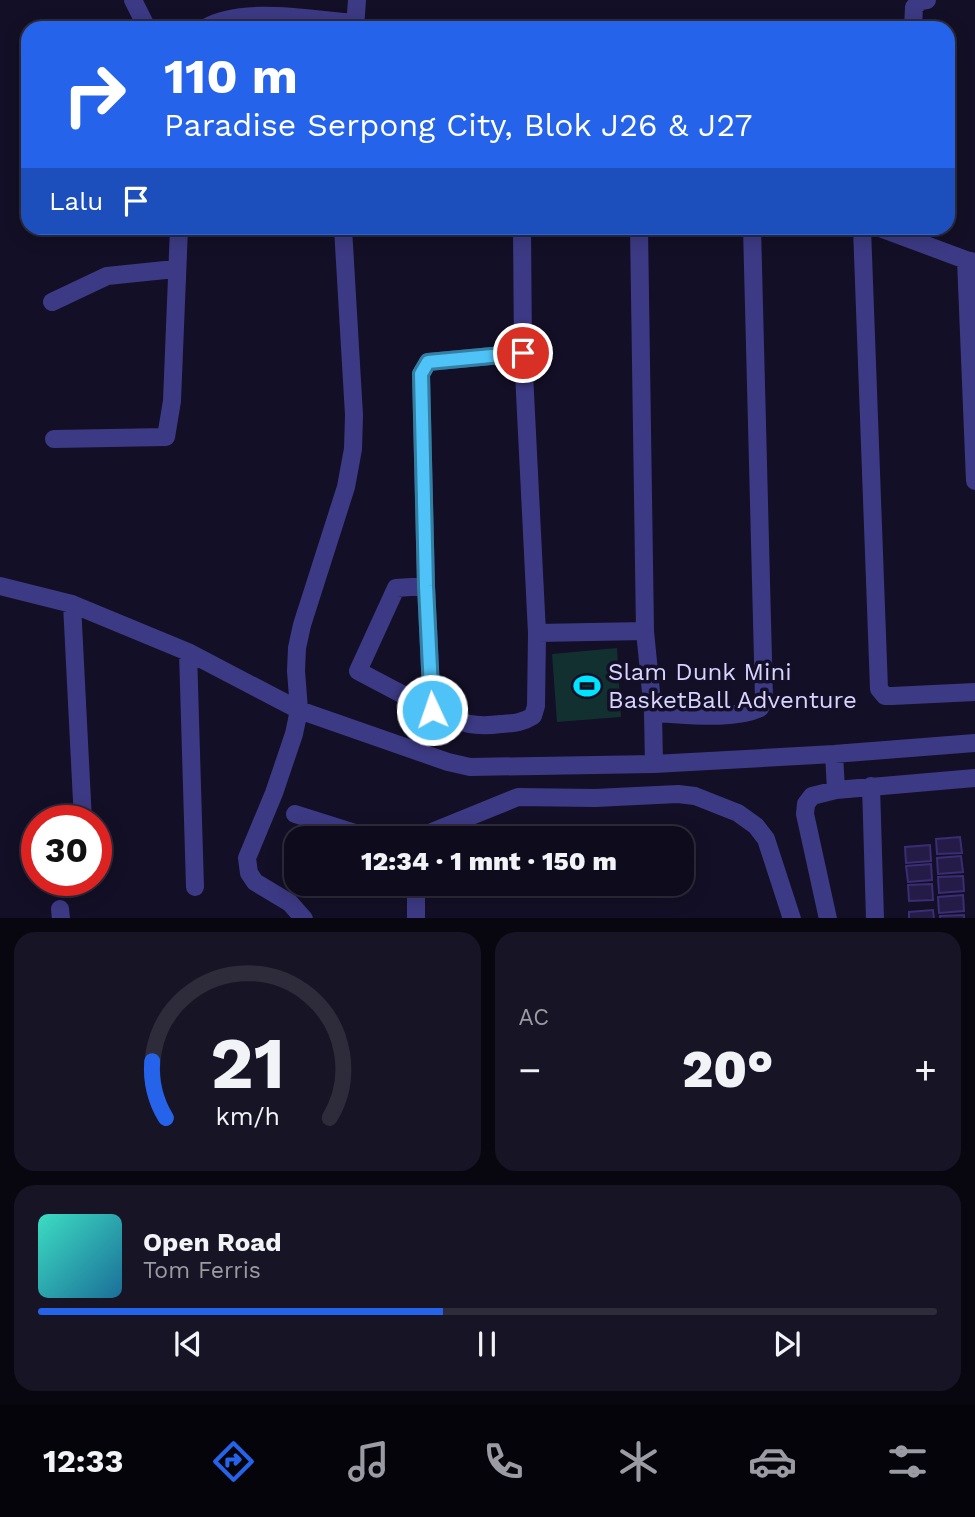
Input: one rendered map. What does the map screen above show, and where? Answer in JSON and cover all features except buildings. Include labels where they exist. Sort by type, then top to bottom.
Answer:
[{"type":"street","points":[[133,0],[144,21]]},
{"type":"street","points":[[355,21],[357,0]]},
{"type":"street","points":[[913,21],[914,7],[927,0]]},
{"type":"street","points":[[220,21],[236,17],[289,21]]},
{"type":"street","points":[[54,439],[166,436],[172,401],[178,235]]},
{"type":"street","points":[[303,918],[290,904],[255,882],[249,873],[247,858],[274,793],[294,734],[299,710],[296,671],[299,636],[346,487],[353,449],[354,415],[344,235]]},
{"type":"street","points":[[426,586],[396,588],[358,671],[461,723],[478,727],[524,722],[533,716],[536,706],[537,633],[523,353],[523,235]]},
{"type":"street","points":[[639,235],[645,631],[653,713],[654,764]]},
{"type":"street","points":[[653,713],[751,712],[760,708],[764,699],[752,235]]},
{"type":"street","points":[[862,235],[879,689],[885,696],[975,692]]},
{"type":"street","points":[[899,235],[970,261],[975,481]]},
{"type":"street","points":[[52,302],[107,276],[175,269]]},
{"type":"street","points":[[432,710],[421,374],[428,362],[523,353]]},
{"type":"street","points":[[0,586],[72,604],[188,652],[299,710],[448,762],[470,767],[654,764],[975,743]]},
{"type":"street","points":[[72,604],[82,805]]},
{"type":"street","points":[[537,633],[645,631]]},
{"type":"street","points":[[188,652],[195,887]]},
{"type":"street","points":[[834,754],[836,790]]},
{"type":"street","points":[[828,918],[805,814],[806,804],[812,796],[871,786],[975,778]]},
{"type":"street","points":[[871,786],[876,918]]},
{"type":"street","points":[[447,826],[518,797],[595,798],[678,794],[709,800],[738,813],[766,839],[792,918]]},
{"type":"street","points":[[295,814],[333,826]]},
{"type":"street","points":[[415,918],[416,896]]},
{"type":"green space","name":"Slam Dunk Mini BasketBall Adventure","points":[[617,648],[621,717],[557,722],[552,654]]},
{"type":"place","name":"Slam Dunk Mini BasketBall Adventure","points":[[587,686]]},
{"type":"route","points":[[432,710],[421,374],[428,362],[523,353]]}]
